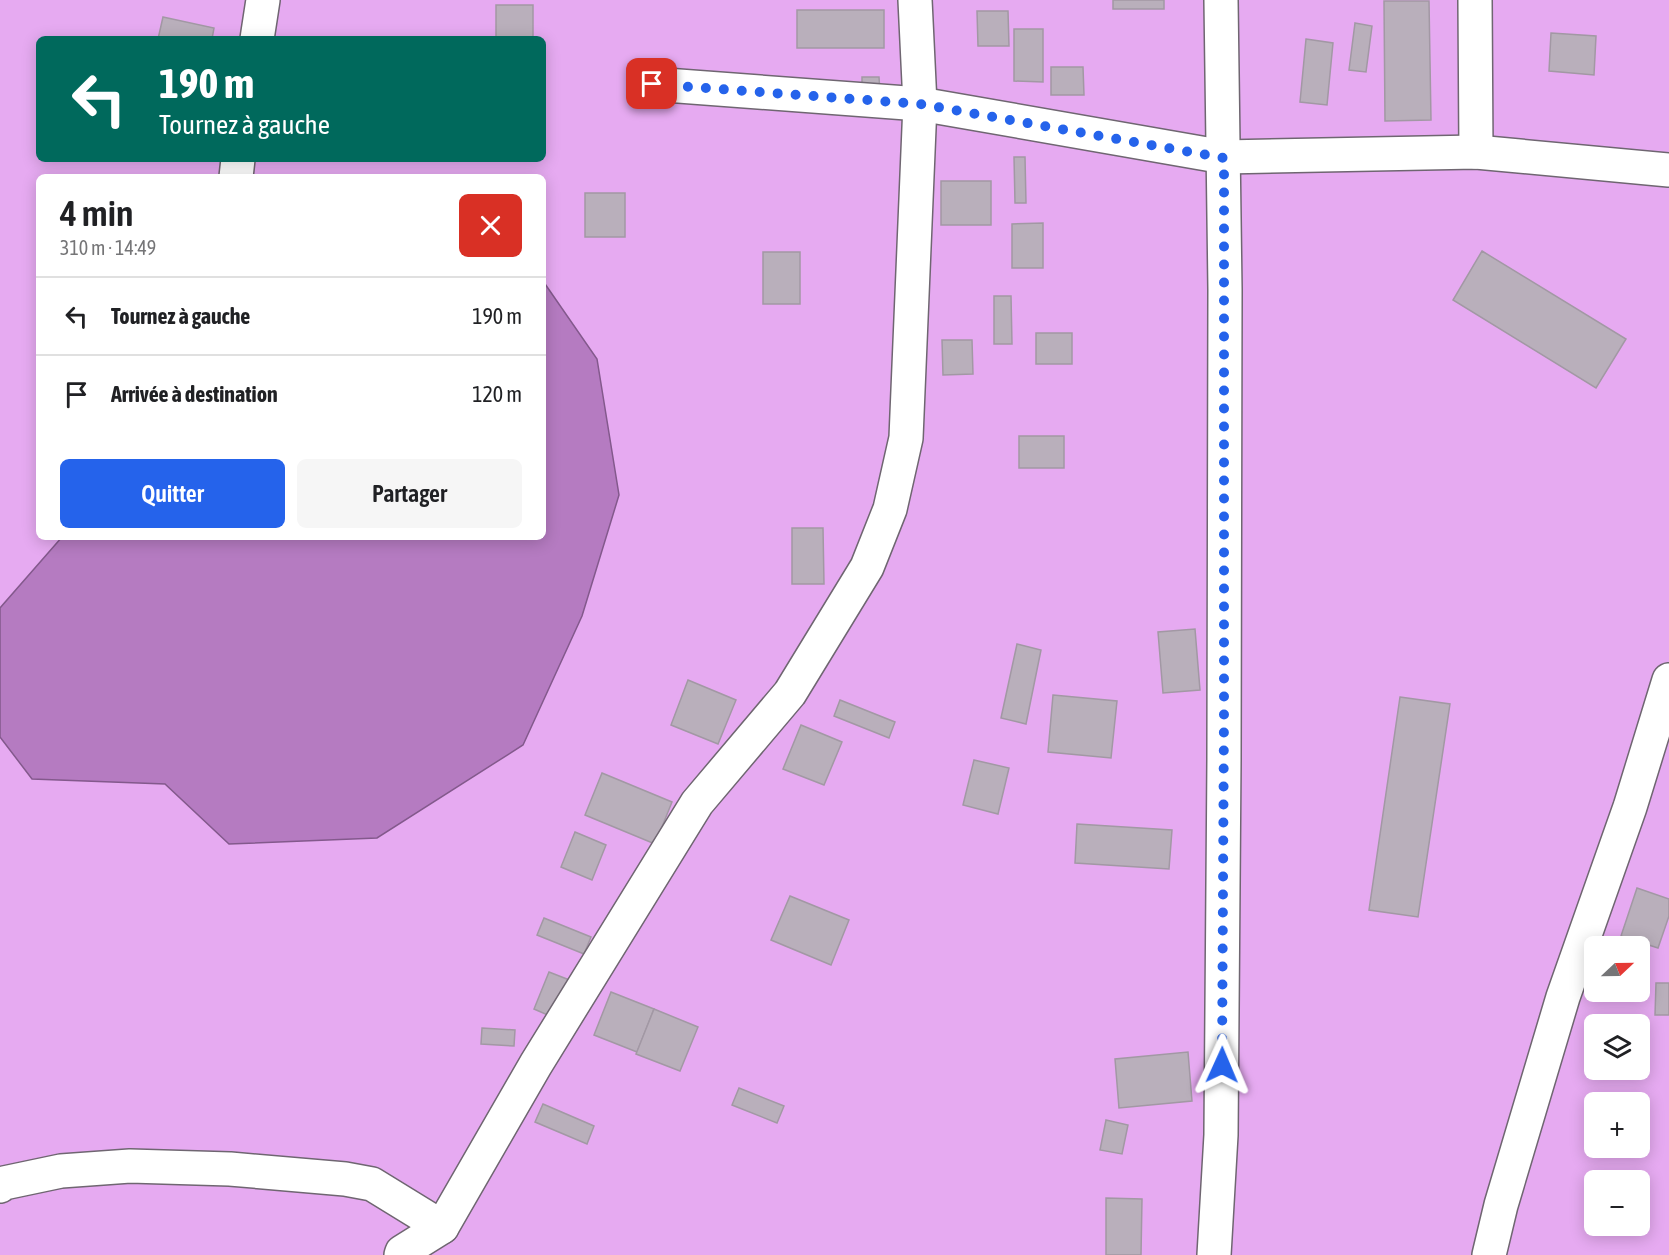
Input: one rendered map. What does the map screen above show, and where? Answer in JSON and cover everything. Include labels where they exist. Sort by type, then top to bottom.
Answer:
[{"type":"street","points":[[257,36],[263,0]]},
{"type":"street","points":[[401,1255],[402,1252],[442,1227],[536,1064],[697,803],[790,693],[867,567],[890,508],[906,438],[920,104],[915,0]]},
{"type":"street","points":[[1214,1255],[1221,1112],[1224,724],[1224,158],[1221,0]]},
{"type":"street","points":[[1475,0],[1476,152]]},
{"type":"street","points":[[652,84],[920,104],[1224,158],[1476,152],[1669,170]]},
{"type":"street","points":[[1489,1255],[1501,1205],[1563,997],[1630,807],[1669,680]]},
{"type":"street","points":[[0,1186],[4,1183],[61,1171],[130,1166],[230,1169],[345,1179],[372,1184],[442,1227]]},
{"type":"shaded area","points":[[0,0],[1669,0],[1669,1255],[0,1255]]},
{"type":"shaded area","points":[[546,285],[597,359],[619,495],[582,616],[523,745],[377,838],[229,844],[165,784],[32,779],[0,737],[0,608],[59,540],[546,540]]},
{"type":"building","points":[[1113,0],[1164,0],[1164,9],[1113,9]]},
{"type":"building","points":[[1384,1],[1429,1],[1431,120],[1385,121]]},
{"type":"building","points":[[496,5],[533,5],[533,36],[496,36]]},
{"type":"building","points":[[797,10],[884,10],[884,48],[797,48]]},
{"type":"building","points":[[977,11],[1008,11],[1009,46],[978,46]]},
{"type":"building","points":[[163,17],[214,28],[213,36],[159,36]]},
{"type":"building","points":[[1355,23],[1372,26],[1366,72],[1349,70]]},
{"type":"building","points":[[1014,29],[1043,29],[1043,82],[1014,81]]},
{"type":"building","points":[[1551,33],[1596,36],[1594,75],[1549,71]]},
{"type":"building","points":[[1306,39],[1333,43],[1327,105],[1300,102]]},
{"type":"building","points":[[1051,67],[1083,67],[1084,95],[1051,95]]},
{"type":"building","points":[[862,77],[879,77],[880,93],[862,93]]},
{"type":"building","points":[[1014,157],[1025,157],[1026,203],[1015,203]]},
{"type":"building","points":[[941,181],[991,181],[991,225],[941,225]]},
{"type":"building","points":[[585,193],[625,193],[625,237],[585,237]]},
{"type":"building","points":[[1043,223],[1043,268],[1012,268],[1012,224]]},
{"type":"building","points":[[1482,251],[1626,339],[1596,388],[1453,300]]},
{"type":"building","points":[[763,252],[800,252],[800,304],[763,304]]},
{"type":"building","points":[[994,296],[1011,296],[1012,344],[994,344]]},
{"type":"building","points":[[1036,333],[1072,333],[1072,364],[1036,364]]},
{"type":"building","points":[[942,340],[972,340],[973,374],[943,375]]},
{"type":"building","points":[[1019,436],[1064,436],[1064,468],[1019,468]]},
{"type":"building","points":[[792,528],[823,528],[824,584],[792,584]]},
{"type":"building","points":[[1195,629],[1200,690],[1163,693],[1158,632]]},
{"type":"building","points":[[1017,644],[1041,650],[1026,724],[1001,718]]},
{"type":"building","points":[[688,680],[736,700],[718,744],[671,725]]},
{"type":"building","points":[[1053,695],[1117,701],[1111,758],[1048,752]]},
{"type":"building","points":[[1400,697],[1450,704],[1418,917],[1369,910]]},
{"type":"building","points":[[840,700],[895,722],[889,738],[834,716]]},
{"type":"building","points":[[801,725],[842,742],[824,785],[783,769]]},
{"type":"building","points":[[974,760],[1009,768],[998,814],[963,805]]},
{"type":"building","points":[[602,773],[672,802],[655,844],[585,815]]},
{"type":"building","points":[[1077,824],[1172,830],[1169,869],[1075,863]]},
{"type":"building","points":[[575,832],[606,845],[592,880],[561,867]]},
{"type":"building","points":[[1637,888],[1669,899],[1669,916],[1658,948],[1650,945],[1650,936],[1621,936]]},
{"type":"building","points":[[790,896],[849,920],[831,965],[771,940]]},
{"type":"building","points":[[544,918],[591,937],[584,954],[537,935]]},
{"type":"building","points":[[549,972],[572,981],[557,1019],[534,1009]]},
{"type":"building","points":[[1656,983],[1669,983],[1669,1015],[1655,1015]]},
{"type":"building","points":[[611,992],[654,1009],[637,1052],[594,1035]]},
{"type":"building","points":[[654,1009],[698,1027],[680,1071],[636,1054]]},
{"type":"building","points":[[482,1028],[515,1030],[514,1046],[481,1044]]},
{"type":"building","points":[[1188,1052],[1192,1101],[1119,1108],[1115,1059]]},
{"type":"building","points":[[739,1088],[784,1106],[777,1123],[732,1105]]},
{"type":"building","points":[[543,1104],[594,1126],[587,1144],[535,1122]]},
{"type":"building","points":[[1106,1120],[1128,1125],[1122,1154],[1100,1150]]},
{"type":"building","points":[[1106,1198],[1142,1199],[1141,1255],[1106,1255]]},
{"type":"route","points":[[652,84],[920,104],[1224,158],[1222,1065]]}]
